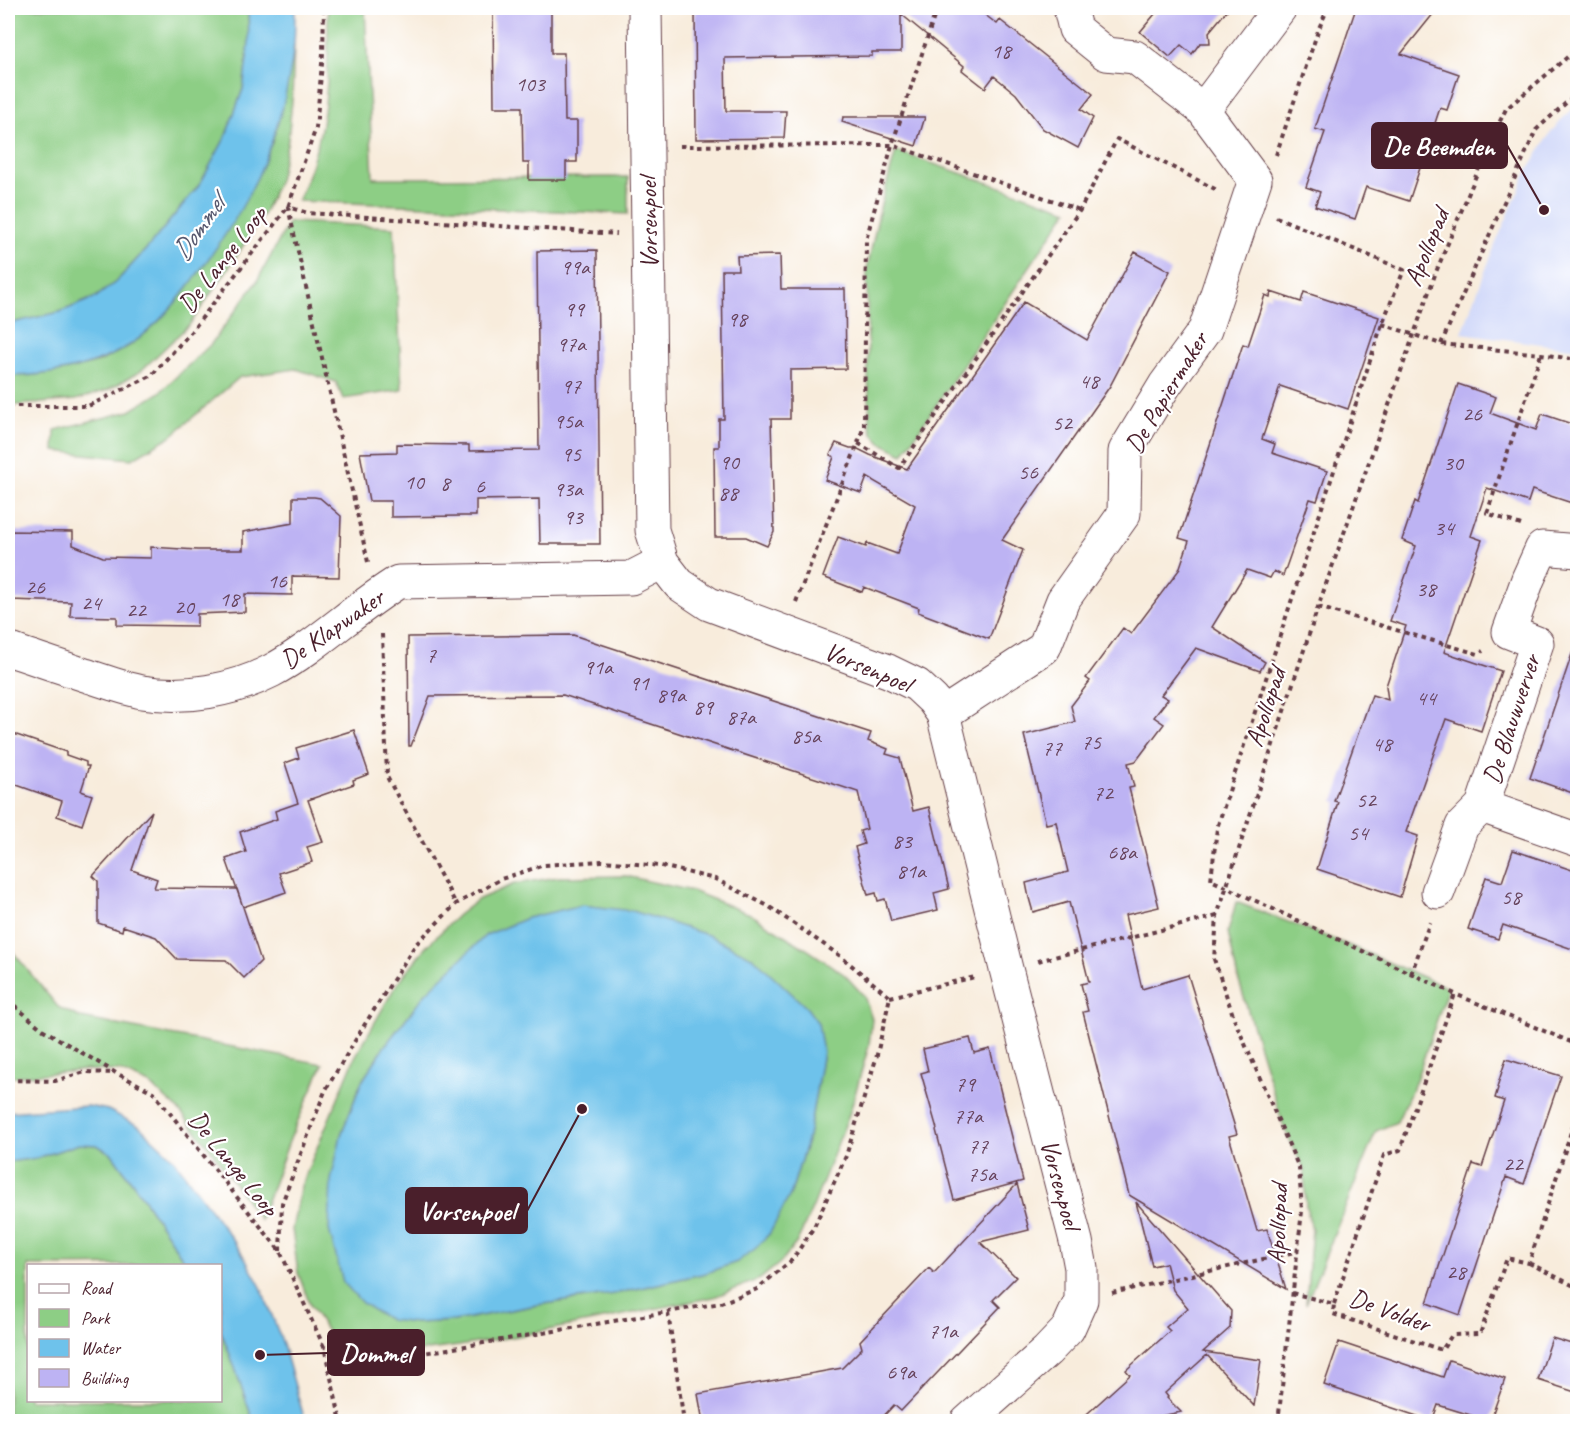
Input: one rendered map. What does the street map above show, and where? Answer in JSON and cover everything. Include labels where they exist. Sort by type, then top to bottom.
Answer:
[{"type":"street","name":"Vorsenpoel","points":[[645,8],[652,530],[662,562],[679,584],[708,604],[888,671],[917,685],[933,700],[943,714],[1076,1241],[1082,1268],[1081,1300],[1068,1329],[1047,1351],[966,1422]]},
{"type":"street","points":[[1070,8],[1075,29],[1106,54],[1135,57],[1203,110],[1250,193]]},
{"type":"street","points":[[1203,110],[1280,8]]},
{"type":"street","name":"De Papiermaker","points":[[943,714],[1044,648],[1064,600],[1124,514],[1125,451],[1165,385],[1205,330],[1250,193]]},
{"type":"street","points":[[1542,548],[1578,551]]},
{"type":"street","name":"De Blauwverver","points":[[1438,892],[1462,826],[1482,806],[1537,643],[1509,632],[1542,548]]},
{"type":"street","name":"De Klapwaker","points":[[8,650],[142,692],[197,693],[241,684],[272,670],[398,582],[631,578],[662,562]]},
{"type":"street","name":"De Blauwverver","points":[[1482,806],[1578,840]]},
{"type":"path","name":"De Lange Loop","points":[[8,406],[88,406],[151,376],[191,332],[288,207],[316,128],[323,53],[324,8]]},
{"type":"path","points":[[784,634],[864,426],[866,240],[892,145],[937,8]]},
{"type":"path","points":[[1250,193],[1273,162],[1328,8]]},
{"type":"path","name":"Apollopad","points":[[1278,1422],[1292,1293],[1299,1251],[1302,1211],[1299,1168],[1235,1022],[1214,959],[1217,916],[1318,607],[1413,334],[1492,137],[1506,109],[1578,48]]},
{"type":"path","points":[[1441,344],[1536,130],[1578,92]]},
{"type":"path","points":[[858,443],[899,468],[1080,210],[1117,139],[1250,193],[1404,270],[1382,324],[1217,828],[1211,880],[1455,994],[1578,1045]]},
{"type":"path","points":[[647,146],[892,145],[1080,210]]},
{"type":"path","points":[[456,903],[387,777],[381,623],[288,207],[320,214],[620,234],[647,232]]},
{"type":"path","points":[[1382,324],[1441,344],[1578,360]]},
{"type":"path","points":[[1541,354],[1487,513],[1537,531],[1542,548]]},
{"type":"path","points":[[1318,607],[1479,654],[1509,632]]},
{"type":"path","points":[[280,1251],[282,1203],[325,1091],[416,944],[456,903],[501,879],[544,865],[602,861],[661,866],[715,879],[768,906],[839,955],[890,997]]},
{"type":"path","points":[[1411,974],[1438,892]]},
{"type":"path","points":[[890,997],[1217,916]]},
{"type":"path","points":[[1334,1304],[1384,1155],[1400,1150],[1455,994]]},
{"type":"path","points":[[324,1347],[382,1360],[721,1303],[757,1289],[792,1260],[814,1227],[846,1156],[876,1059],[890,997]]},
{"type":"path","name":"De Lange Loop","points":[[8,1000],[42,1029],[153,1092],[280,1251],[324,1347],[341,1422]]},
{"type":"path","points":[[8,1080],[55,1081],[85,1072],[116,1073]]},
{"type":"path","points":[[1578,1110],[1529,1263],[1578,1288]]},
{"type":"path","points":[[1081,1300],[1299,1251]]},
{"type":"path","name":"De Volder","points":[[1292,1293],[1334,1304],[1333,1314],[1442,1350],[1452,1335],[1480,1334],[1507,1258],[1529,1263]]},
{"type":"path","points":[[668,1312],[684,1422]]},
{"type":"shaded area","points":[[1577,103],[1577,349],[1462,333],[1495,245],[1526,174],[1551,132]]},
{"type":"green space","points":[[8,8],[248,8],[249,42],[243,89],[225,138],[200,184],[150,245],[117,281],[96,297],[60,312],[8,324]]},
{"type":"green space","points":[[328,8],[365,8],[373,178],[628,177],[628,214],[298,201],[314,157],[326,98]]},
{"type":"green space","points":[[294,44],[288,140],[279,180],[264,213],[190,324],[141,371],[108,390],[76,400],[8,405],[8,376],[62,371],[99,362],[131,345],[161,319],[272,143],[283,102]]},
{"type":"green space","points":[[896,151],[1068,210],[903,454],[881,443],[873,434],[870,425],[868,371],[867,269],[880,208]]},
{"type":"green space","points":[[289,222],[394,227],[402,390],[343,399],[336,382],[296,369],[240,377],[171,436],[132,459],[54,451],[55,430],[130,411],[159,393],[211,344],[256,283]]},
{"type":"green space","points":[[626,876],[692,891],[750,914],[845,975],[864,996],[872,1019],[869,1045],[850,1112],[797,1242],[781,1262],[760,1279],[714,1297],[459,1346],[420,1351],[381,1351],[344,1345],[328,1333],[310,1305],[298,1273],[292,1229],[301,1186],[355,1057],[395,987],[424,949],[458,915],[479,899],[514,884],[558,877]],"holes":[[[426,993],[823,1052],[808,1137],[791,1193],[706,1273],[614,1294],[537,1305],[454,1321],[415,1323],[341,1135],[361,1083],[384,1047]]]},
{"type":"green space","points":[[1236,902],[1348,945],[1448,988],[1415,1083],[1397,1122],[1376,1131],[1306,1304],[1312,1229],[1306,1207],[1304,1169],[1284,1128],[1237,975],[1228,932]]},
{"type":"green space","points":[[8,946],[58,1007],[81,1018],[323,1064],[290,1139],[260,1220],[209,1147],[177,1108],[149,1084],[119,1071],[89,1070],[8,1077]]},
{"type":"green space","points":[[79,1144],[97,1145],[112,1154],[186,1264],[27,1264],[27,1402],[222,1402],[222,1334],[253,1421],[8,1421],[8,1290],[14,1272],[8,1254],[8,1162],[37,1158]]},
{"type":"water","points":[[248,8],[295,8],[294,44],[284,101],[273,139],[245,202],[228,230],[170,309],[151,329],[130,345],[102,360],[71,369],[8,376],[8,324],[60,312],[96,297],[117,281],[200,184],[225,138],[243,89],[249,42]]},
{"type":"water","points":[[582,905],[633,911],[708,935],[754,958],[807,1008],[818,1023],[823,1052],[808,1137],[791,1193],[770,1233],[756,1248],[737,1262],[706,1273],[614,1294],[537,1305],[454,1321],[415,1323],[389,1320],[362,1303],[343,1282],[329,1230],[331,1180],[341,1135],[361,1083],[384,1047],[426,993],[486,935],[527,918]]},
{"type":"water","points":[[88,1106],[108,1110],[139,1126],[173,1158],[240,1250],[261,1287],[283,1344],[305,1421],[253,1421],[222,1334],[222,1264],[186,1264],[112,1154],[97,1145],[79,1144],[37,1158],[8,1162],[8,1112]]},
{"type":"building","points":[[493,8],[551,8],[551,53],[564,53],[565,121],[577,121],[577,162],[566,162],[566,180],[529,180],[529,163],[523,163],[522,107],[494,107]]},
{"type":"building","points":[[976,8],[997,24],[1000,20],[1093,94],[1081,109],[1093,118],[1078,148],[1043,129],[1016,94],[994,76],[985,88],[962,70],[964,66],[901,14],[901,52],[872,52],[872,56],[725,58],[726,111],[786,111],[784,138],[696,139],[695,10]]},
{"type":"building","points":[[1160,8],[1229,8],[1209,32],[1210,43],[1200,43],[1192,54],[1181,45],[1170,57],[1140,32]]},
{"type":"building","points":[[1356,8],[1438,8],[1401,54],[1459,74],[1447,110],[1440,108],[1409,201],[1366,187],[1355,219],[1315,206],[1320,192],[1306,187],[1325,132],[1315,129]]},
{"type":"building","points":[[843,117],[925,117],[916,146],[842,122]]},
{"type":"building","points":[[597,250],[600,544],[540,544],[539,499],[476,500],[476,516],[391,517],[391,501],[369,501],[360,453],[397,452],[397,444],[469,445],[469,451],[539,450],[537,251]]},
{"type":"building","points":[[1135,252],[1170,271],[1110,386],[1002,540],[1023,550],[989,639],[918,612],[919,608],[864,587],[862,592],[823,577],[838,537],[866,547],[867,543],[897,554],[915,505],[867,477],[861,493],[825,480],[834,457],[830,455],[836,443],[856,448],[907,469],[1024,302],[1087,340]]},
{"type":"building","points":[[780,255],[781,289],[845,289],[846,369],[790,370],[790,419],[771,419],[774,532],[767,546],[746,537],[715,537],[714,447],[719,447],[719,419],[724,419],[722,270],[738,270],[737,256]]},
{"type":"building","points":[[1271,292],[1301,302],[1304,292],[1379,317],[1348,409],[1280,386],[1262,439],[1275,444],[1272,453],[1327,471],[1317,501],[1310,499],[1283,576],[1274,571],[1270,578],[1247,570],[1212,627],[1265,662],[1260,671],[1196,648],[1161,695],[1168,699],[1154,717],[1164,724],[1136,761],[1128,763],[1134,787],[1129,788],[1159,907],[1125,915],[1142,989],[1188,975],[1237,1134],[1229,1136],[1257,1231],[1267,1229],[1286,1289],[1129,1195],[1083,1012],[1088,1011],[1081,984],[1089,982],[1069,902],[1033,912],[1026,883],[1068,872],[1056,822],[1046,824],[1024,735],[1075,722],[1071,706],[1090,681],[1086,678],[1123,628],[1131,634],[1179,570],[1189,541],[1179,538],[1243,344],[1248,346],[1265,295],[1270,297]]},
{"type":"building","points":[[1458,384],[1496,397],[1490,413],[1536,430],[1542,414],[1578,426],[1578,505],[1532,490],[1528,502],[1487,488],[1471,536],[1482,540],[1444,652],[1501,671],[1481,731],[1446,719],[1406,832],[1418,836],[1400,897],[1317,869],[1338,802],[1334,801],[1372,695],[1388,700],[1386,686],[1406,626],[1390,621],[1416,546],[1402,540],[1415,501],[1418,503]]},
{"type":"building","points":[[293,497],[320,498],[341,516],[339,577],[292,576],[292,595],[245,594],[245,612],[197,614],[197,626],[117,625],[117,617],[70,616],[71,602],[11,600],[8,531],[73,532],[73,545],[103,557],[151,558],[151,547],[243,550],[243,532],[293,523]]},
{"type":"building","points":[[573,635],[871,733],[868,741],[888,749],[886,754],[900,758],[913,811],[929,807],[949,889],[934,893],[938,910],[891,921],[885,899],[878,901],[876,893],[868,895],[855,847],[864,844],[860,831],[867,829],[858,792],[563,695],[430,696],[411,746],[409,746],[408,637]]},
{"type":"building","points":[[1573,651],[1578,652],[1578,795],[1530,778]]},
{"type":"building","points":[[354,730],[369,774],[353,780],[354,784],[308,800],[323,842],[307,847],[312,862],[279,873],[286,892],[243,907],[226,859],[246,852],[240,832],[277,819],[275,811],[298,803],[285,763],[299,758],[296,748]]},
{"type":"building","points":[[8,732],[66,752],[66,755],[86,762],[86,766],[89,766],[81,791],[92,795],[82,825],[57,816],[62,801],[8,782]]},
{"type":"building","points":[[152,811],[132,870],[157,879],[154,888],[237,889],[261,961],[244,978],[226,960],[177,959],[156,937],[123,926],[122,931],[98,923],[98,881],[93,876]]},
{"type":"building","points":[[1513,850],[1578,872],[1578,951],[1503,925],[1498,939],[1468,929],[1486,877],[1502,882]]},
{"type":"building","points":[[970,1038],[974,1053],[990,1049],[1023,1181],[954,1200],[921,1073],[928,1071],[923,1049]]},
{"type":"building","points":[[1506,1059],[1561,1076],[1524,1184],[1506,1177],[1460,1315],[1427,1303],[1473,1164],[1482,1167],[1504,1101],[1495,1098]]},
{"type":"building","points":[[1017,1184],[1029,1230],[980,1242],[1016,1277],[993,1300],[1000,1307],[901,1411],[894,1405],[878,1422],[703,1422],[698,1394],[842,1368],[862,1348],[860,1341],[929,1268],[934,1273]]},
{"type":"building","points":[[1136,1202],[1231,1311],[1230,1328],[1203,1352],[1261,1360],[1254,1406],[1207,1355],[1165,1393],[1181,1412],[1131,1422],[1078,1422],[1130,1375],[1126,1370],[1170,1331],[1166,1327],[1188,1308],[1173,1290],[1166,1263],[1152,1266]]},
{"type":"building","points":[[1552,1338],[1578,1346],[1578,1393],[1538,1380]]},
{"type":"building","points":[[1339,1342],[1443,1377],[1449,1360],[1505,1379],[1490,1421],[1438,1405],[1432,1421],[1324,1385]]},
{"type":"place","name":"De Beemden","points":[[1544,210]]},
{"type":"place","name":"Vorsenpoel","points":[[582,1109]]},
{"type":"place","name":"Dommel","points":[[260,1355]]}]
